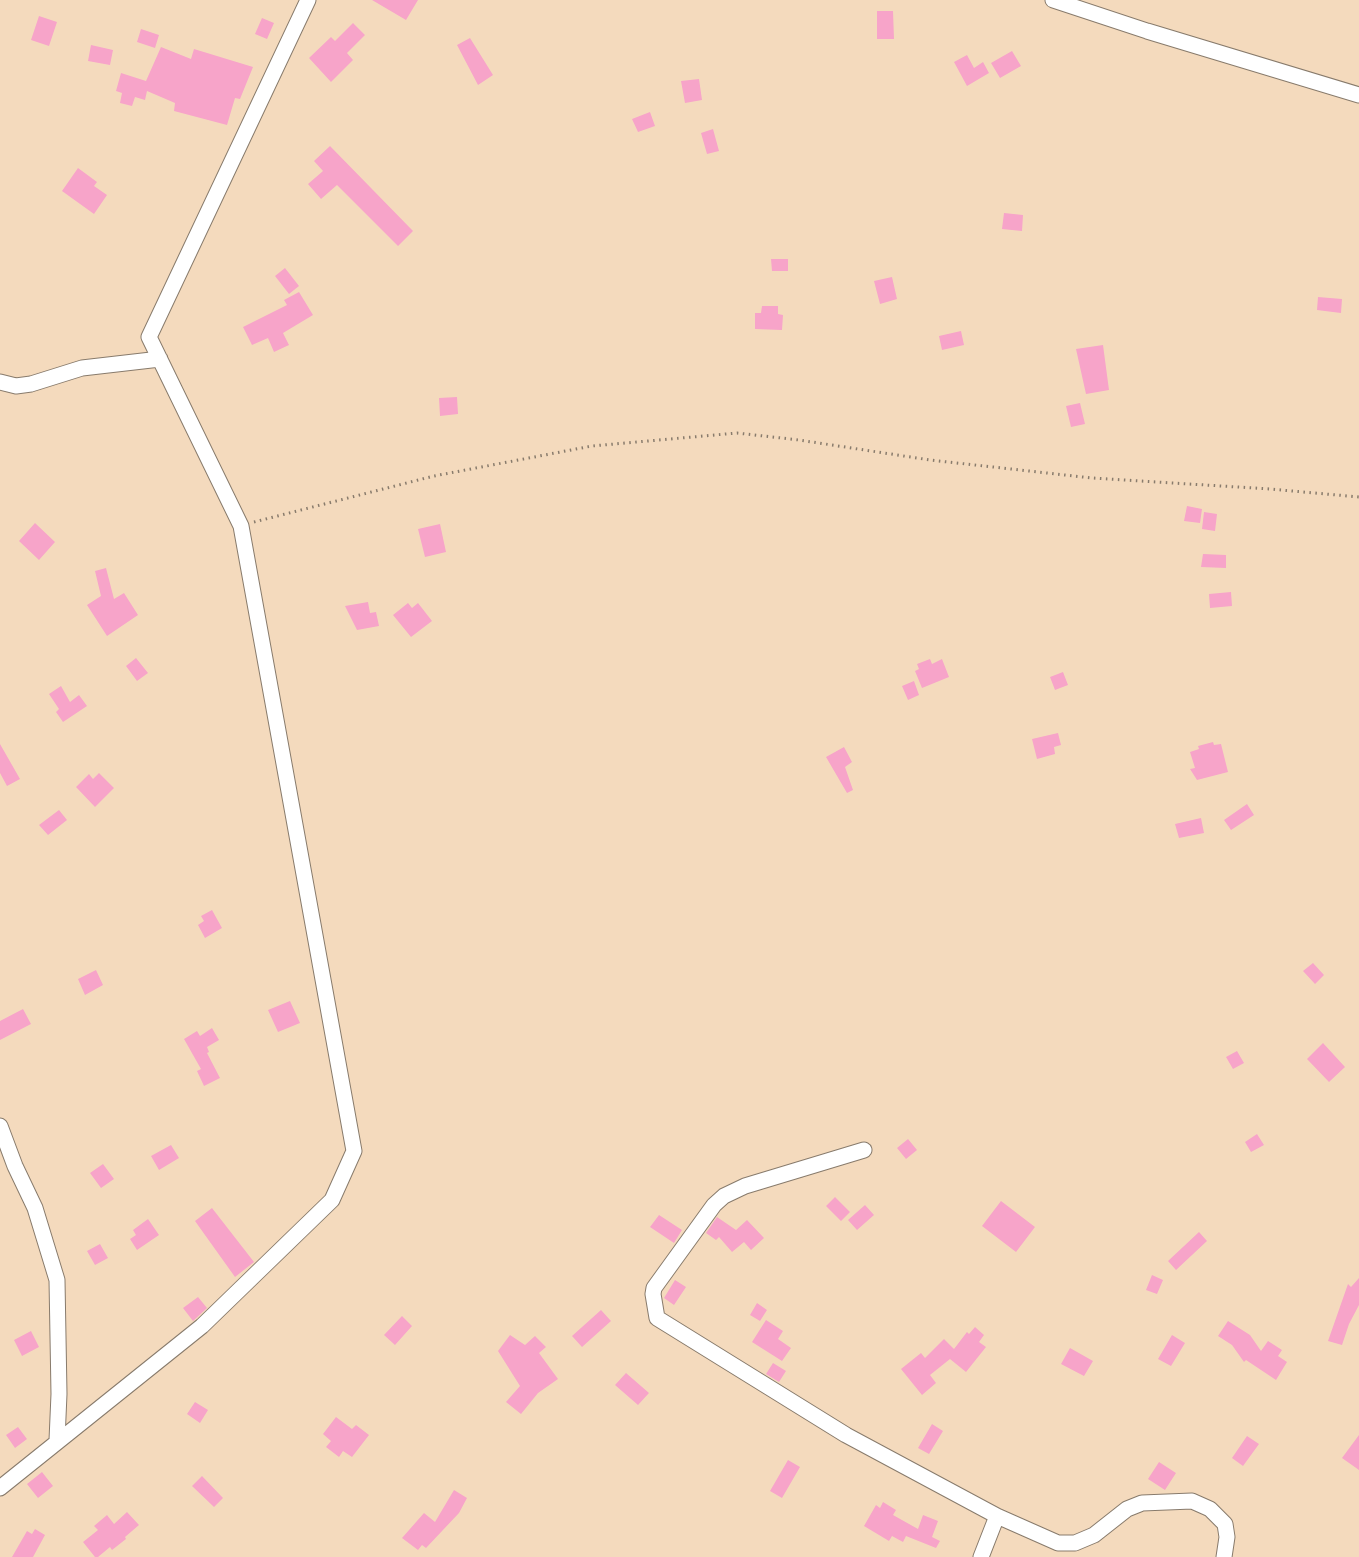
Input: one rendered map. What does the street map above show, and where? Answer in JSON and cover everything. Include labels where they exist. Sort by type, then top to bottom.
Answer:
[{"type":"street","points":[[0,1488],[202,1326],[332,1200],[354,1151],[241,525],[149,337],[308,0]]},
{"type":"street","points":[[1053,0],[1359,95]]},
{"type":"street","points":[[0,382],[16,386],[31,384],[82,368],[160,359]]},
{"type":"street","points":[[0,1126],[15,1166],[35,1208],[57,1280],[59,1394],[57,1440]]},
{"type":"street","points":[[864,1150],[745,1186],[724,1196],[714,1205],[654,1288],[657,1318],[846,1435],[997,1516],[1058,1544],[1075,1543],[1094,1535],[1127,1509],[1142,1503],[1192,1501],[1210,1509],[1225,1524],[1227,1537],[1224,1557]]},
{"type":"street","points":[[981,1557],[997,1516]]},
{"type":"path","points":[[241,525],[434,476],[592,446],[737,434],[799,440],[930,460],[1092,478],[1359,497]]},
{"type":"building","points":[[372,0],[418,0],[406,20]]},
{"type":"building","points":[[877,11],[893,11],[894,39],[877,39]]},
{"type":"building","points":[[39,16],[57,22],[49,46],[31,40]]},
{"type":"building","points":[[262,18],[274,23],[267,39],[255,34]]},
{"type":"building","points":[[353,23],[365,35],[347,53],[353,60],[331,82],[309,58],[331,37],[335,41]]},
{"type":"building","points":[[141,29],[159,35],[155,48],[137,42]]},
{"type":"building","points":[[470,38],[493,75],[478,85],[457,45]]},
{"type":"building","points":[[91,45],[113,50],[110,65],[88,61]]},
{"type":"building","points":[[161,47],[191,59],[194,49],[253,67],[240,99],[235,98],[227,125],[174,111],[175,103],[147,91],[145,100],[135,97],[132,106],[120,103],[122,93],[116,91],[121,73],[146,81]]},
{"type":"building","points":[[1012,51],[1021,66],[1000,78],[991,63]]},
{"type":"building","points":[[967,55],[974,68],[983,62],[989,73],[967,86],[954,62]]},
{"type":"building","points":[[699,79],[702,100],[685,103],[681,81]]},
{"type":"building","points":[[650,112],[655,126],[638,132],[632,119]]},
{"type":"building","points":[[713,129],[719,151],[707,154],[701,133]]},
{"type":"building","points":[[330,146],[413,231],[398,246],[337,185],[321,199],[308,184],[323,171],[314,161]]},
{"type":"building","points":[[78,168],[97,182],[94,186],[107,195],[94,214],[62,191]]},
{"type":"building","points":[[1004,213],[1023,215],[1022,231],[1002,229]]},
{"type":"building","points":[[771,259],[788,259],[788,271],[772,271]]},
{"type":"building","points":[[285,268],[299,286],[289,294],[275,276]]},
{"type":"building","points":[[892,277],[897,299],[880,304],[874,281]]},
{"type":"building","points":[[299,292],[313,315],[283,333],[289,345],[274,352],[268,338],[252,345],[243,327],[287,305],[284,300]]},
{"type":"building","points":[[1318,297],[1342,299],[1341,313],[1317,310]]},
{"type":"building","points":[[762,306],[778,306],[778,314],[783,315],[782,330],[755,329],[755,313],[761,313]]},
{"type":"building","points":[[961,331],[964,345],[942,350],[939,336]]},
{"type":"building","points":[[1103,345],[1109,390],[1086,394],[1076,349]]},
{"type":"building","points":[[457,397],[458,414],[440,416],[439,398]]},
{"type":"building","points":[[1080,403],[1085,424],[1071,427],[1066,406]]},
{"type":"building","points":[[1187,506],[1202,509],[1200,523],[1184,521]]},
{"type":"building","points":[[1204,512],[1217,514],[1215,531],[1202,529]]},
{"type":"building","points":[[35,523],[55,542],[39,560],[19,541]]},
{"type":"building","points":[[440,524],[446,552],[425,557],[418,529]]},
{"type":"building","points":[[1203,554],[1226,555],[1226,568],[1201,567]]},
{"type":"building","points":[[106,568],[114,599],[124,593],[138,615],[107,636],[87,605],[101,596],[95,571]]},
{"type":"building","points":[[1231,592],[1232,606],[1210,608],[1209,594]]},
{"type":"building","points":[[368,602],[370,613],[376,612],[379,626],[357,630],[345,606]]},
{"type":"building","points":[[408,603],[412,608],[418,603],[432,621],[411,637],[393,615]]},
{"type":"building","points":[[136,658],[148,673],[137,681],[126,666]]},
{"type":"building","points":[[930,659],[932,664],[942,659],[949,677],[922,688],[915,671],[919,669],[917,664]]},
{"type":"building","points":[[1063,672],[1068,685],[1055,690],[1050,677]]},
{"type":"building","points":[[914,681],[919,695],[908,700],[902,686]]},
{"type":"building","points":[[61,686],[70,702],[79,695],[87,706],[63,722],[56,712],[59,709],[49,694]]},
{"type":"building","points":[[1058,733],[1061,745],[1054,747],[1055,754],[1037,759],[1032,739]]},
{"type":"building","points":[[1213,742],[1214,745],[1221,744],[1228,772],[1197,780],[1190,769],[1195,768],[1190,752],[1199,749],[1198,746]]},
{"type":"building","points":[[0,744],[20,779],[7,786],[0,773]]},
{"type":"building","points":[[844,747],[852,762],[845,767],[853,790],[847,793],[826,757]]},
{"type":"building","points":[[99,773],[114,788],[95,807],[76,787],[89,774],[93,779]]},
{"type":"building","points":[[1247,804],[1254,815],[1231,830],[1224,820]]},
{"type":"building","points":[[59,810],[67,820],[48,835],[39,825]]},
{"type":"building","points":[[1201,818],[1204,833],[1179,838],[1175,824]]},
{"type":"building","points":[[212,910],[222,928],[205,938],[198,925],[204,921],[201,916]]},
{"type":"building","points":[[1313,963],[1324,975],[1315,984],[1303,971]]},
{"type":"building","points":[[96,970],[103,985],[85,995],[78,979]]},
{"type":"building","points":[[290,1001],[300,1023],[278,1032],[268,1010]]},
{"type":"building","points":[[23,1009],[31,1024],[0,1040],[0,1021]]},
{"type":"building","points":[[212,1028],[219,1040],[207,1047],[209,1052],[207,1053],[220,1078],[204,1086],[197,1071],[201,1069],[184,1039],[197,1031],[200,1036]]},
{"type":"building","points":[[1323,1043],[1345,1067],[1329,1082],[1307,1059]]},
{"type":"building","points":[[1237,1051],[1244,1063],[1233,1069],[1226,1057]]},
{"type":"building","points":[[1257,1134],[1264,1145],[1251,1152],[1245,1142]]},
{"type":"building","points":[[908,1139],[917,1150],[906,1159],[897,1148]]},
{"type":"building","points":[[171,1145],[179,1158],[159,1170],[151,1156]]},
{"type":"building","points":[[103,1164],[114,1179],[101,1188],[90,1173]]},
{"type":"building","points":[[835,1197],[850,1212],[841,1221],[826,1206]]},
{"type":"building","points":[[1001,1201],[1035,1227],[1016,1252],[982,1226]]},
{"type":"building","points":[[865,1205],[874,1215],[857,1230],[848,1220]]},
{"type":"building","points":[[212,1208],[254,1262],[235,1277],[195,1221]]},
{"type":"building","points":[[659,1215],[682,1230],[674,1243],[650,1227]]},
{"type":"building","points":[[717,1217],[736,1230],[747,1220],[764,1238],[751,1250],[744,1242],[732,1252],[719,1237],[716,1240],[706,1233]]},
{"type":"building","points":[[148,1219],[159,1235],[137,1250],[130,1239],[136,1235],[133,1230]]},
{"type":"building","points":[[1199,1232],[1207,1241],[1176,1270],[1168,1261]]},
{"type":"building","points":[[100,1244],[108,1258],[95,1265],[87,1251]]},
{"type":"building","points":[[1152,1275],[1163,1280],[1157,1294],[1146,1290]]},
{"type":"building","points":[[1359,1278],[1359,1305],[1342,1345],[1328,1341],[1348,1284],[1351,1287]]},
{"type":"building","points":[[675,1280],[686,1287],[674,1305],[664,1298]]},
{"type":"building","points":[[198,1297],[207,1308],[193,1321],[183,1308]]},
{"type":"building","points":[[757,1303],[767,1310],[760,1321],[750,1315]]},
{"type":"building","points":[[601,1310],[611,1321],[582,1347],[572,1336]]},
{"type":"building","points":[[402,1316],[412,1326],[395,1345],[384,1335]]},
{"type":"building","points":[[766,1320],[783,1331],[778,1339],[791,1348],[782,1361],[752,1342]]},
{"type":"building","points":[[1228,1321],[1250,1335],[1261,1351],[1268,1341],[1282,1350],[1278,1356],[1287,1362],[1276,1380],[1246,1360],[1244,1362],[1232,1345],[1218,1336]]},
{"type":"building","points":[[975,1327],[984,1335],[979,1342],[986,1347],[966,1372],[950,1359],[930,1375],[936,1383],[922,1395],[901,1369],[921,1353],[925,1358],[944,1339],[954,1349],[967,1332],[969,1334]]},
{"type":"building","points":[[31,1331],[39,1347],[22,1356],[14,1340]]},
{"type":"building","points":[[510,1335],[525,1345],[535,1336],[546,1347],[539,1353],[558,1379],[538,1393],[521,1414],[506,1402],[520,1386],[498,1351]]},
{"type":"building","points":[[1172,1335],[1185,1343],[1171,1366],[1158,1359]]},
{"type":"building","points":[[1070,1348],[1093,1361],[1084,1376],[1061,1364]]},
{"type":"building","points":[[773,1363],[786,1371],[779,1382],[766,1374]]},
{"type":"building","points":[[626,1373],[649,1393],[638,1405],[615,1385]]},
{"type":"building","points":[[195,1402],[208,1410],[200,1423],[187,1414]]},
{"type":"building","points":[[336,1417],[352,1429],[356,1425],[369,1435],[352,1457],[343,1451],[339,1457],[326,1447],[331,1441],[323,1434]]},
{"type":"building","points":[[932,1424],[943,1431],[929,1454],[918,1448]]},
{"type":"building","points":[[18,1427],[27,1439],[15,1448],[6,1435]]},
{"type":"building","points":[[1359,1435],[1359,1470],[1342,1458]]},
{"type":"building","points":[[1247,1436],[1259,1444],[1243,1466],[1232,1458]]},
{"type":"building","points":[[788,1460],[800,1467],[782,1498],[770,1491]]},
{"type":"building","points":[[1159,1462],[1176,1473],[1165,1490],[1148,1479]]},
{"type":"building","points":[[42,1472],[53,1486],[38,1498],[27,1484]]},
{"type":"building","points":[[202,1476],[223,1498],[214,1507],[192,1486]]},
{"type":"building","points":[[454,1490],[467,1498],[459,1513],[426,1548],[422,1545],[418,1550],[402,1538],[424,1513],[435,1522]]},
{"type":"building","points":[[883,1502],[896,1510],[893,1515],[918,1529],[923,1515],[938,1521],[932,1537],[940,1541],[936,1548],[906,1536],[903,1542],[892,1536],[889,1541],[864,1526],[876,1505],[880,1508]]},
{"type":"building","points":[[127,1512],[139,1525],[112,1550],[110,1547],[95,1557],[83,1542],[98,1530],[94,1526],[107,1515],[114,1524]]},
{"type":"building","points":[[35,1529],[45,1535],[33,1557],[12,1557],[27,1531],[32,1534]]}]
